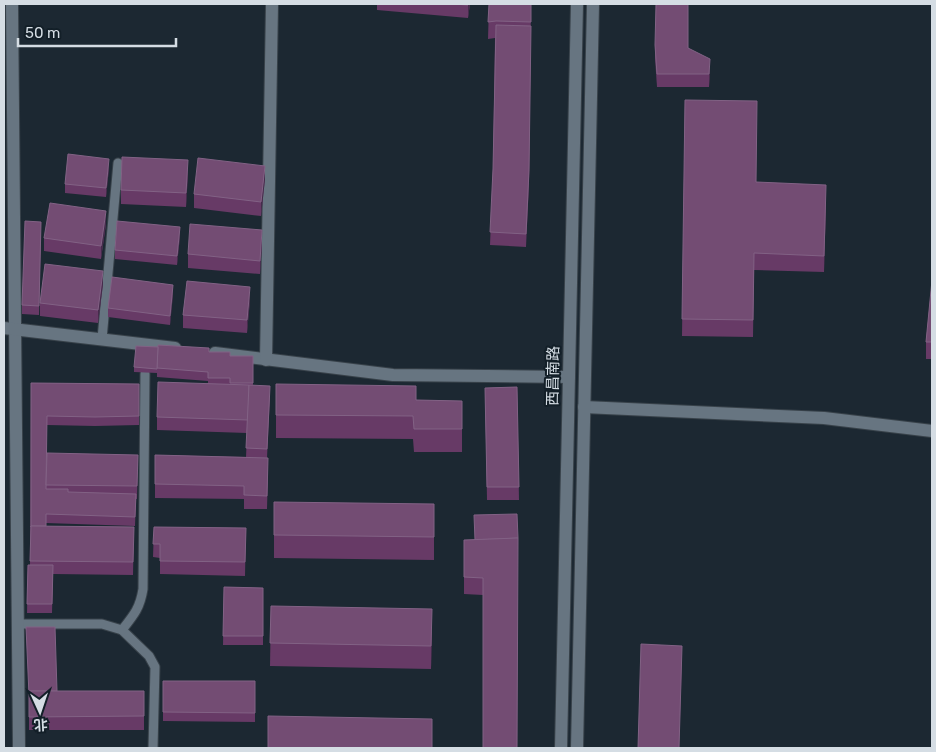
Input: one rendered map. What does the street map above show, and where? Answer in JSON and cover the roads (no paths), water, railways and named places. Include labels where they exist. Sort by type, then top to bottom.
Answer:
[{"type":"street","points":[[12,4],[10,328],[18,624],[18,748]]},
{"type":"street","points":[[266,360],[272,4]]},
{"type":"street","name":"西昌南路","points":[[561,748],[577,4]]},
{"type":"street","name":"西昌南路","points":[[577,748],[593,4]]},
{"type":"street","points":[[10,328],[393,375],[569,377]]},
{"type":"street","points":[[584,408],[824,418],[932,431]]},
{"type":"lane","points":[[102,339],[118,163]]},
{"type":"lane","points":[[122,630],[133,616],[141,601],[143,589],[146,374]]},
{"type":"lane","points":[[18,624],[102,624],[122,630],[148,656],[155,667],[153,748]]}]
